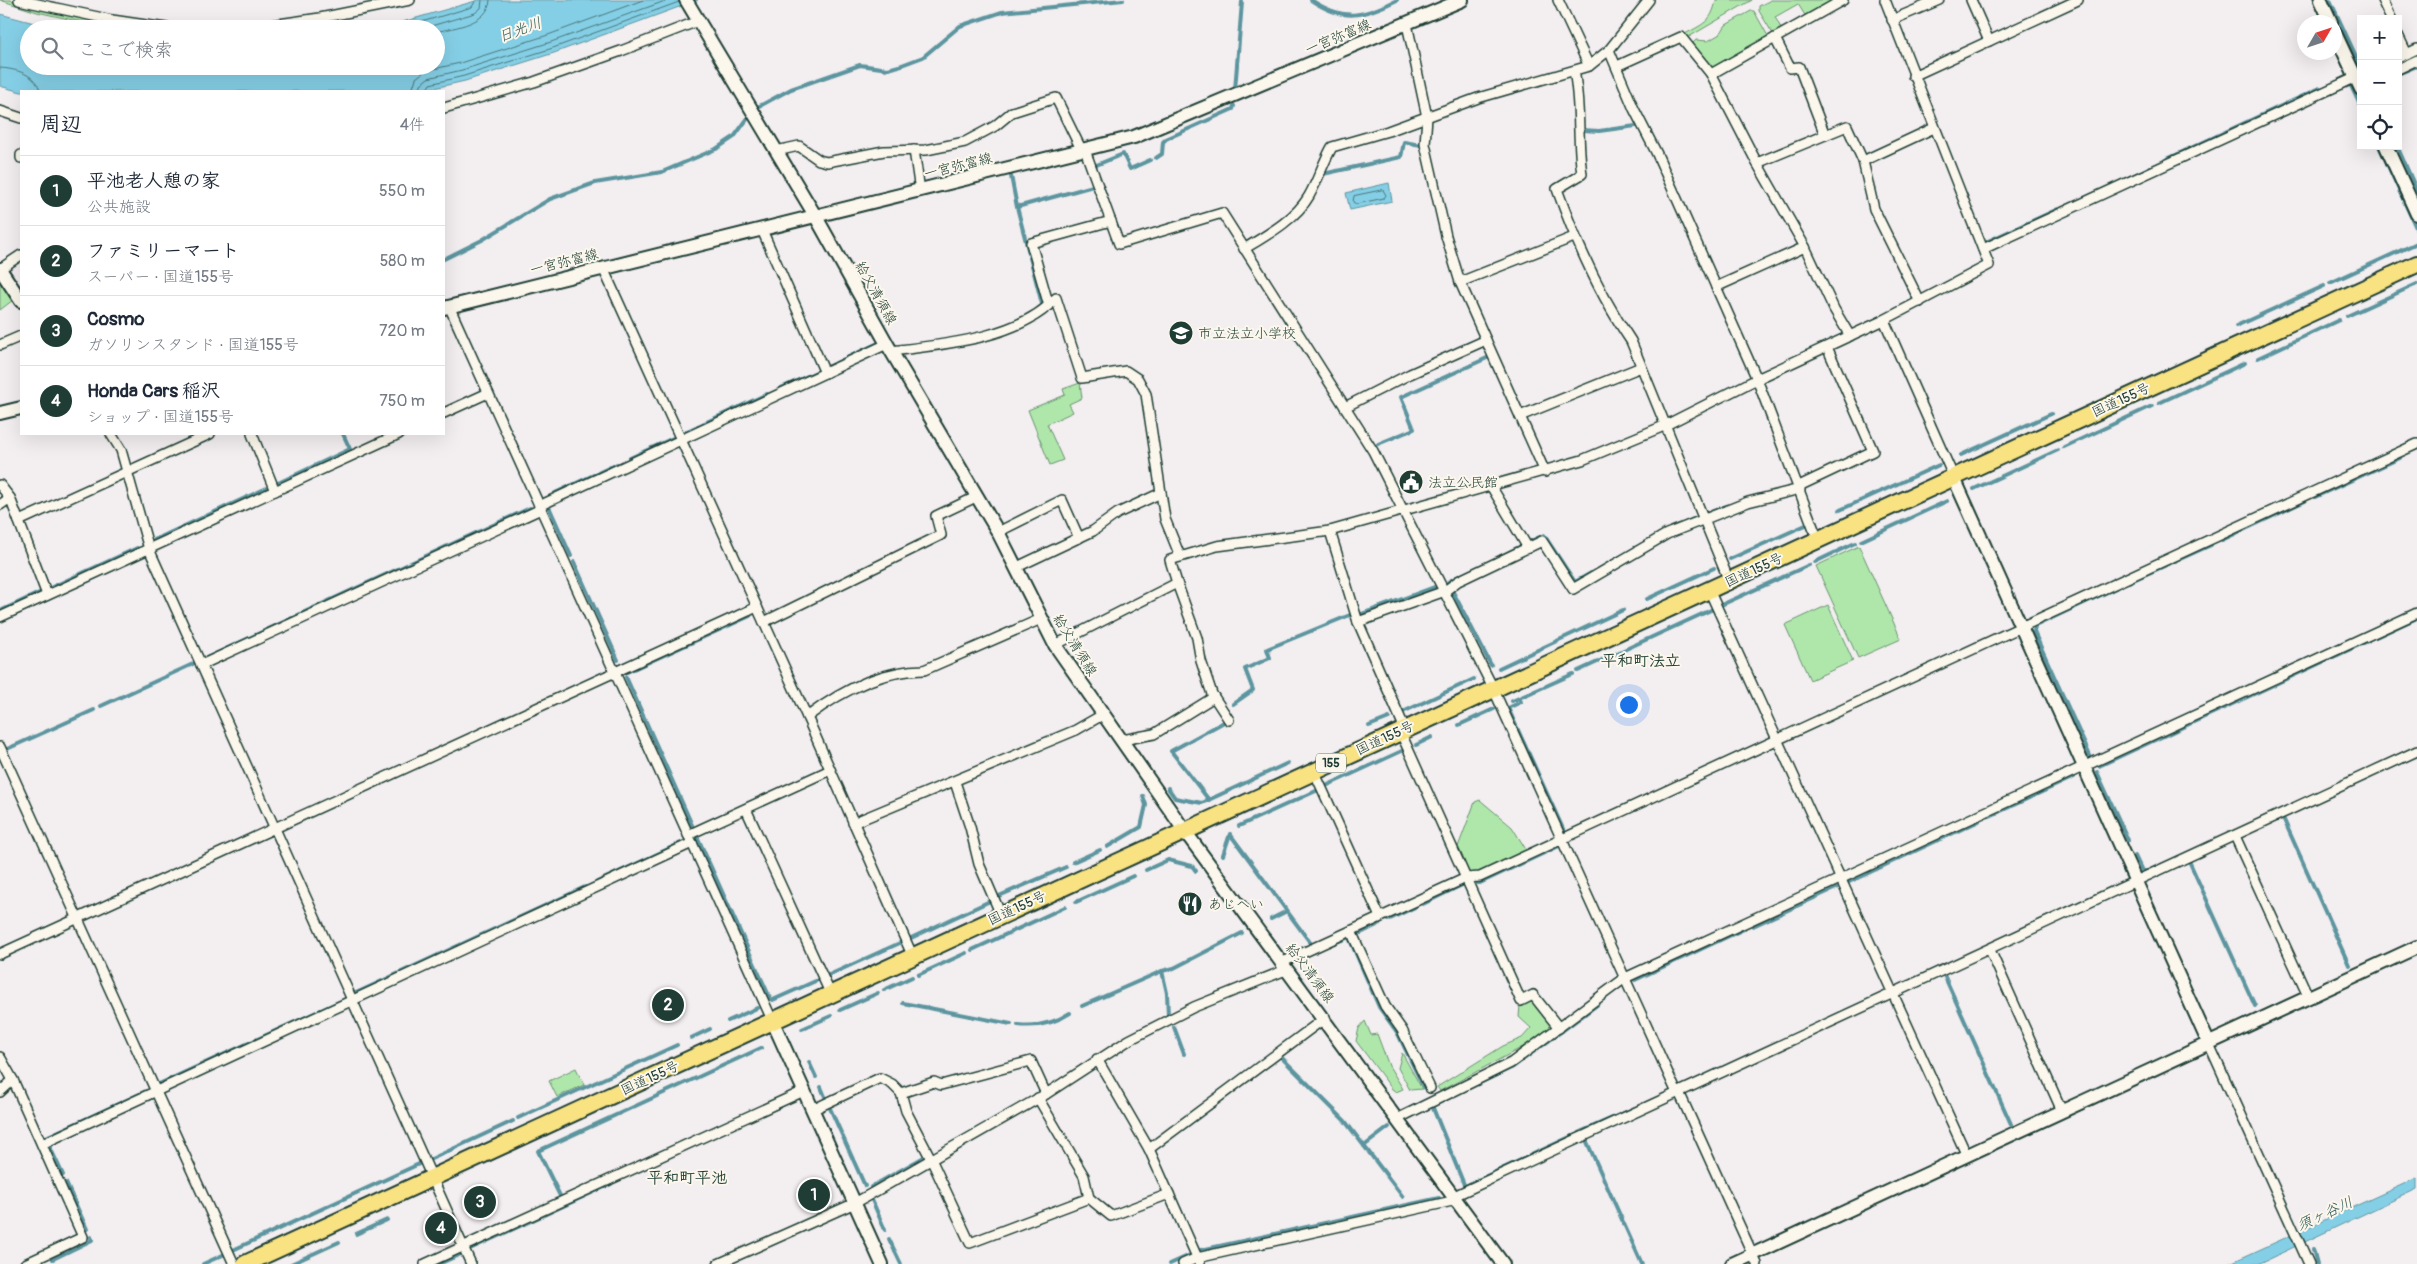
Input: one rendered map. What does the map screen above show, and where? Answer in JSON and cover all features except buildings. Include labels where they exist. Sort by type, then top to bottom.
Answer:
[{"type":"highway","name":"国道155号","points":[[245,1264],[773,1022],[1184,830],[2417,264]]},
{"type":"main road","name":"給父清須線","points":[[686,0],[816,217],[889,348],[978,496],[1017,567],[1055,646],[1184,830],[1325,1018],[1503,1264]]},
{"type":"main road","name":"一宮弥富線","points":[[447,307],[1084,151],[1134,137],[1462,0]]},
{"type":"main road","points":[[2320,0],[2328,15]]},
{"type":"main road","points":[[2342,47],[2357,78]]},
{"type":"main road","points":[[2388,150],[2417,214]]},
{"type":"main road","points":[[0,269],[20,299]]},
{"type":"main road","points":[[0,413],[20,408]]},
{"type":"main road","points":[[1954,478],[2209,1044]]},
{"type":"main road","points":[[1732,1264],[1755,1259],[2062,1111],[2417,947]]},
{"type":"main road","points":[[773,1022],[882,1264]]},
{"type":"street","points":[[19,0],[112,20]]},
{"type":"street","points":[[306,20],[410,0]]},
{"type":"street","points":[[1558,0],[1589,66]]},
{"type":"street","points":[[1244,249],[1270,233],[1308,198],[1332,147],[1388,131],[1478,98],[1589,66],[1610,50],[1649,0]]},
{"type":"street","points":[[1712,74],[1843,0]]},
{"type":"street","points":[[1229,720],[1214,697],[1201,660],[1198,638],[1170,560],[1217,546],[1330,531],[1545,472],[1620,445],[1664,426],[1757,379],[1884,320],[1990,265],[1913,76],[1885,0]]},
{"type":"street","points":[[1892,20],[1939,0]]},
{"type":"street","points":[[1971,0],[1989,41]]},
{"type":"street","points":[[1913,76],[2078,0]]},
{"type":"street","points":[[2382,0],[2389,15]]},
{"type":"street","points":[[445,108],[534,82],[621,52],[696,18]]},
{"type":"street","points":[[1406,24],[1427,117],[1425,144],[1446,236],[1460,282],[1545,472]]},
{"type":"street","points":[[1617,66],[1681,36],[1712,74],[1757,163],[1805,248],[1834,309],[1850,336]]},
{"type":"street","points":[[1775,38],[1790,68],[1799,67],[1825,135]]},
{"type":"street","points":[[2402,56],[2417,49]]},
{"type":"street","points":[[1610,50],[1634,109],[1658,154],[1757,379],[1800,487],[1818,540]]},
{"type":"street","points":[[2402,66],[2417,60]]},
{"type":"street","points":[[1574,71],[1579,92],[1579,153],[1582,174],[1557,189],[1574,238],[1613,316],[1631,341],[1664,426],[1730,581]]},
{"type":"street","points":[[1983,249],[2357,83]]},
{"type":"street","points":[[776,151],[799,146],[819,160],[827,162],[884,151],[926,150],[965,142],[995,126],[1012,112],[1056,98],[1084,151],[1119,244],[1222,213],[1373,451],[1404,510],[1494,688],[1755,1259]]},
{"type":"street","points":[[0,111],[20,118]]},
{"type":"street","points":[[1757,163],[1846,126],[1864,161],[1874,209],[1920,302]]},
{"type":"street","points":[[1864,161],[1934,128]]},
{"type":"street","points":[[914,150],[920,191]]},
{"type":"street","points":[[1049,306],[1031,243],[1111,221]]},
{"type":"street","points":[[762,230],[825,373]]},
{"type":"street","points":[[1460,282],[1574,238]]},
{"type":"street","points":[[1716,287],[1805,248]]},
{"type":"street","points":[[0,269],[20,256]]},
{"type":"street","points":[[603,268],[807,717],[913,957]]},
{"type":"street","points":[[201,665],[825,373],[889,348],[950,344],[1025,323],[1049,306],[1056,298],[1082,378],[1126,371],[1138,379],[1146,394],[1165,519],[1180,556]]},
{"type":"street","points":[[447,307],[540,507],[773,1022]]},
{"type":"street","points":[[1884,320],[1954,478]]},
{"type":"street","points":[[0,345],[20,336]]},
{"type":"street","points":[[1345,407],[1410,374],[1486,340]]},
{"type":"street","points":[[1358,622],[1445,591],[1458,581],[1542,542],[1573,589],[1667,534],[1748,502],[1800,487],[1873,452],[1826,347]]},
{"type":"street","points":[[1520,416],[1641,367]]},
{"type":"street","points":[[445,413],[488,393]]},
{"type":"street","points":[[112,435],[121,450],[148,549],[471,1264]]},
{"type":"street","points":[[19,522],[208,435]]},
{"type":"street","points":[[252,435],[275,491]]},
{"type":"street","points":[[0,617],[397,435]]},
{"type":"street","points":[[718,1264],[854,1203],[1042,1096],[1128,1040],[1194,1007],[1286,966],[1380,917],[1466,878],[1480,878],[1561,838],[2417,444]]},
{"type":"street","points":[[0,485],[10,498],[47,595]]},
{"type":"street","points":[[1491,486],[1528,548]]},
{"type":"street","points":[[1017,567],[1093,531],[1118,512],[1161,493]]},
{"type":"street","points":[[764,622],[941,535],[936,516],[978,496]]},
{"type":"street","points":[[0,505],[10,498]]},
{"type":"street","points":[[998,532],[1062,500],[1079,538]]},
{"type":"street","points":[[1330,531],[1358,622],[1402,730],[1520,1001],[1533,995],[1559,1028]]},
{"type":"street","points":[[1055,646],[1177,583]]},
{"type":"street","points":[[1709,590],[1967,1156]]},
{"type":"street","points":[[0,954],[757,607]]},
{"type":"street","points":[[1397,1119],[1511,1063],[1625,978],[2085,768],[2417,613]]},
{"type":"street","points":[[807,717],[831,699],[853,686],[909,670],[924,670],[1041,619]]},
{"type":"street","points":[[1122,740],[1154,734],[1214,697]]},
{"type":"street","points":[[853,822],[955,782],[1076,730],[1104,714]]},
{"type":"street","points":[[0,747],[234,1264]]},
{"type":"street","points":[[1183,1264],[1455,1198],[2417,752]]},
{"type":"street","points":[[42,1144],[352,1000],[690,839],[746,808],[830,770]]},
{"type":"street","points":[[1314,771],[1380,917]]},
{"type":"street","points":[[955,782],[970,827],[979,864],[1001,915]]},
{"type":"street","points":[[746,808],[831,995]]},
{"type":"street","points":[[2235,836],[2308,996]]},
{"type":"street","points":[[1352,931],[1385,1006],[1402,1030],[1430,1088]]},
{"type":"street","points":[[1990,950],[2062,1111]]},
{"type":"street","points":[[1149,1149],[1325,1018]]},
{"type":"street","points":[[2209,1044],[2309,1264]]},
{"type":"street","points":[[0,1056],[13,1080],[83,1237],[25,1264]]},
{"type":"street","points":[[1097,1059],[1149,1149],[1198,1261]]},
{"type":"street","points":[[901,1093],[934,1082],[941,1085],[1031,1061],[1042,1096],[1084,1176],[1088,1198],[1111,1216],[1169,1194]]},
{"type":"street","points":[[812,1110],[880,1078],[892,1084],[901,1093],[906,1111],[970,1242],[1088,1198]]},
{"type":"street","points":[[0,1092],[13,1080]]},
{"type":"street","points":[[424,1264],[804,1090]]},
{"type":"street","points":[[45,1255],[49,1264]]},
{"type":"green space","points":[[0,0],[10,0],[34,7],[98,20],[73,20],[37,12]]},
{"type":"green space","points":[[1716,0],[1752,0],[1687,38],[1685,34],[1706,22],[1712,13]]},
{"type":"green space","points":[[1771,0],[1836,0],[1806,17],[1798,4],[1775,17],[1782,30],[1773,34],[1759,11],[1759,6]]},
{"type":"green space","points":[[1754,11],[1769,38],[1712,70],[1692,44],[1696,40],[1708,41],[1720,34],[1726,25]]},
{"type":"green space","points":[[0,281],[13,300],[0,310]]},
{"type":"green space","points":[[1080,383],[1082,398],[1069,404],[1073,412],[1047,424],[1063,460],[1050,465],[1028,410],[1065,395],[1063,389]]},
{"type":"green space","points":[[1859,546],[1901,639],[1858,658],[1816,566]]},
{"type":"green space","points":[[1828,605],[1853,661],[1810,680],[1785,625]]},
{"type":"green space","points":[[1480,800],[1512,827],[1527,851],[1475,875],[1467,872],[1456,852],[1475,802]]},
{"type":"green space","points":[[1532,999],[1554,1025],[1534,1041],[1440,1091],[1437,1087],[1503,1046],[1522,1038],[1531,1028],[1519,1017],[1520,1005]]},
{"type":"green space","points":[[1365,1021],[1371,1035],[1377,1034],[1389,1066],[1403,1089],[1396,1092],[1392,1089],[1356,1041],[1359,1028]]},
{"type":"green space","points":[[1402,1053],[1422,1089],[1410,1090],[1398,1068]]},
{"type":"green space","points":[[576,1068],[584,1085],[557,1097],[549,1081]]},
{"type":"water","name":"日光川","points":[[479,0],[698,0],[554,53],[465,81],[425,90],[20,90],[20,92],[0,86],[0,14],[23,20],[20,20],[20,75],[445,75],[445,20],[409,20]]},
{"type":"water","points":[[1389,183],[1392,201],[1350,210],[1346,193]]},
{"type":"water","points":[[2417,1178],[2417,1189],[2258,1264],[2228,1264]]},
{"type":"waterway","points":[[756,108],[791,89],[860,65],[888,69],[923,57],[960,26],[1002,12],[1123,0]]},
{"type":"waterway","points":[[1311,0],[1334,12],[1354,15],[1374,10],[1397,0]]},
{"type":"waterway","points":[[2330,0],[2358,60]]},
{"type":"waterway","points":[[1235,90],[1242,2]]},
{"type":"waterway","points":[[2402,72],[2417,66]]},
{"type":"waterway","points":[[2351,86],[2360,105]]},
{"type":"waterway","points":[[2165,160],[2320,88]]},
{"type":"waterway","points":[[1156,158],[1162,154],[1163,142],[1166,139],[1233,109],[1234,106]]},
{"type":"waterway","points":[[445,258],[482,240],[550,199],[595,183],[662,172],[716,149],[734,137],[748,118]]},
{"type":"waterway","points":[[1582,130],[1599,131],[1636,126]]},
{"type":"waterway","points":[[1323,174],[1401,157],[1404,142],[1421,145]]},
{"type":"waterway","points":[[2381,150],[2417,230]]},
{"type":"waterway","points":[[2399,150],[2417,191]]},
{"type":"waterway","points":[[1096,169],[1094,166],[1123,154],[1130,169],[1150,160]]},
{"type":"waterway","points":[[2126,179],[2151,167]]},
{"type":"waterway","points":[[1011,176],[1017,207]]},
{"type":"waterway","points":[[1042,304],[1017,207],[1093,186]]},
{"type":"waterway","points":[[1988,241],[2058,209]]},
{"type":"waterway","points":[[2330,283],[2417,243]]},
{"type":"waterway","points":[[2347,316],[2417,284]]},
{"type":"waterway","points":[[2236,326],[2324,286]]},
{"type":"waterway","points":[[2258,358],[2339,320]]},
{"type":"waterway","points":[[836,363],[876,344]]},
{"type":"waterway","points":[[1378,444],[1414,429],[1401,397],[1487,358]]},
{"type":"waterway","points":[[2159,403],[2245,363]]},
{"type":"waterway","points":[[781,388],[816,372]]},
{"type":"waterway","points":[[687,431],[767,394]]},
{"type":"waterway","points":[[2064,447],[2152,406]]},
{"type":"waterway","points":[[1961,455],[2051,414]]},
{"type":"waterway","points":[[276,484],[350,449],[343,435]]},
{"type":"waterway","points":[[630,458],[673,438]]},
{"type":"waterway","points":[[1974,489],[2058,450]]},
{"type":"waterway","points":[[2315,497],[2400,458]]},
{"type":"waterway","points":[[555,493],[617,464]]},
{"type":"waterway","points":[[1840,510],[1939,465]]},
{"type":"waterway","points":[[154,540],[269,487]]},
{"type":"waterway","points":[[1861,541],[1947,501]]},
{"type":"waterway","points":[[2222,540],[2305,501]]},
{"type":"waterway","points":[[1708,513],[1727,506]]},
{"type":"waterway","points":[[298,615],[530,508]]},
{"type":"waterway","points":[[550,509],[571,556]]},
{"type":"waterway","points":[[1682,524],[1693,519]]},
{"type":"waterway","points":[[1730,559],[1808,524]]},
{"type":"waterway","points":[[1531,541],[1544,535],[1575,582],[1591,573]]},
{"type":"waterway","points":[[1815,562],[1855,543]]},
{"type":"waterway","points":[[2129,582],[2211,545]]},
{"type":"waterway","points":[[1501,556],[1521,546]]},
{"type":"waterway","points":[[52,587],[137,548]]},
{"type":"waterway","points":[[1599,569],[1620,557]]},
{"type":"waterway","points":[[574,562],[618,660]]},
{"type":"waterway","points":[[1719,606],[1809,565]]},
{"type":"waterway","points":[[1647,599],[1714,568]]},
{"type":"waterway","points":[[1448,582],[1459,576]]},
{"type":"waterway","points":[[1362,614],[1435,587]]},
{"type":"waterway","points":[[2091,758],[2034,632],[2035,626],[2116,588]]},
{"type":"waterway","points":[[1453,592],[1491,665]]},
{"type":"waterway","points":[[0,611],[39,593]]},
{"type":"waterway","points":[[1578,671],[1713,609]]},
{"type":"waterway","points":[[1499,668],[1623,610]]},
{"type":"waterway","points":[[1233,704],[1253,690],[1245,669],[1270,658],[1267,649],[1350,615]]},
{"type":"waterway","points":[[627,672],[750,616]]},
{"type":"waterway","points":[[204,659],[292,618]]},
{"type":"waterway","points":[[2376,637],[2417,618]]},
{"type":"waterway","points":[[2099,766],[2368,641]]},
{"type":"waterway","points":[[101,706],[193,664]]},
{"type":"waterway","points":[[1564,831],[1508,708],[1521,702],[1519,698],[1573,674]]},
{"type":"waterway","points":[[626,677],[692,825]]},
{"type":"waterway","points":[[1403,712],[1474,679]]},
{"type":"waterway","points":[[1512,701],[1519,698]]},
{"type":"waterway","points":[[1459,725],[1494,709]]},
{"type":"waterway","points":[[7,749],[94,710]]},
{"type":"waterway","points":[[1369,726],[1389,718]]},
{"type":"waterway","points":[[1209,800],[1171,751],[1224,722]]},
{"type":"waterway","points":[[1416,745],[1432,737]]},
{"type":"waterway","points":[[1328,785],[1404,750]]},
{"type":"waterway","points":[[1168,788],[1175,798],[1202,803],[1288,763]]},
{"type":"waterway","points":[[2097,772],[2128,840]]},
{"type":"waterway","points":[[1990,816],[2074,777]]},
{"type":"waterway","points":[[1239,826],[1316,791]]},
{"type":"waterway","points":[[1107,847],[1141,827],[1146,805],[1143,796]]},
{"type":"waterway","points":[[2284,820],[2349,965]]},
{"type":"waterway","points":[[1849,882],[1979,821]]},
{"type":"waterway","points":[[1223,855],[1230,834],[1312,945]]},
{"type":"waterway","points":[[697,836],[770,998]]},
{"type":"waterway","points":[[597,882],[683,842]]},
{"type":"waterway","points":[[1475,883],[1480,883],[1559,846]]},
{"type":"waterway","points":[[1073,862],[1100,850]]},
{"type":"waterway","points":[[2135,856],[2142,871],[2149,871]]},
{"type":"waterway","points":[[1146,870],[1168,860],[1192,866],[1196,871]]},
{"type":"waterway","points":[[2190,863],[2255,1006]]},
{"type":"waterway","points":[[999,896],[1066,867]]},
{"type":"waterway","points":[[1076,902],[1133,876]]},
{"type":"waterway","points":[[1423,904],[1462,885]]},
{"type":"waterway","points":[[356,993],[585,887]]},
{"type":"waterway","points":[[1753,926],[1836,888]]},
{"type":"waterway","points":[[911,938],[990,901]]},
{"type":"waterway","points":[[972,950],[1065,907]]},
{"type":"waterway","points":[[1388,920],[1415,907]]},
{"type":"waterway","points":[[1271,919],[1287,911]]},
{"type":"waterway","points":[[1361,933],[1379,924]]},
{"type":"waterway","points":[[1635,980],[1744,929]]},
{"type":"waterway","points":[[1082,1006],[1162,971],[1174,968],[1242,933]]},
{"type":"waterway","points":[[1332,944],[1347,938]]},
{"type":"waterway","points":[[1350,940],[1379,1007],[1397,1032],[1424,1088]]},
{"type":"waterway","points":[[829,975],[902,942]]},
{"type":"waterway","points":[[918,975],[966,953]]},
{"type":"waterway","points":[[1162,971],[1167,993],[1168,1016]]},
{"type":"waterway","points":[[1944,975],[2011,1124]]},
{"type":"waterway","points":[[884,990],[912,977]]},
{"type":"waterway","points":[[773,1000],[820,979]]},
{"type":"waterway","points":[[840,1010],[878,993]]},
{"type":"waterway","points":[[159,1084],[345,999]]},
{"type":"waterway","points":[[903,1003],[1011,1024]]},
{"type":"waterway","points":[[1542,1046],[1597,1005]]},
{"type":"waterway","points":[[728,1021],[757,1008]]},
{"type":"waterway","points":[[1018,1025],[1045,1024],[1070,1013]]},
{"type":"waterway","points":[[802,1029],[831,1016]]},
{"type":"waterway","points":[[1174,1027],[1184,1054]]},
{"type":"waterway","points":[[691,1038],[710,1029]]},
{"type":"waterway","points":[[518,1118],[677,1045]]},
{"type":"waterway","points":[[561,1198],[538,1151],[761,1048]]},
{"type":"waterway","points":[[1467,1089],[1513,1067],[1536,1050]]},
{"type":"waterway","points":[[1281,1057],[1345,1121],[1403,1197]]},
{"type":"waterway","points":[[809,1062],[816,1077]]},
{"type":"waterway","points":[[821,1087],[826,1099]]},
{"type":"waterway","points":[[46,1137],[146,1091]]},
{"type":"waterway","points":[[829,1106],[865,1186]]},
{"type":"waterway","points":[[1433,1108],[1465,1187]]},
{"type":"waterway","points":[[1580,1132],[1635,1108]]},
{"type":"waterway","points":[[429,1160],[513,1121]]},
{"type":"waterway","points":[[1364,1146],[1389,1127]]},
{"type":"waterway","points":[[1465,1186],[1572,1136]]},
{"type":"waterway","points":[[1587,1142],[1642,1264]]},
{"type":"waterway","points":[[49,1145],[63,1175]]},
{"type":"waterway","points":[[871,1187],[924,1157]]},
{"type":"waterway","points":[[233,1250],[419,1164]]},
{"type":"waterway","points":[[66,1183],[87,1229]]},
{"type":"waterway","points":[[472,1248],[611,1184]]},
{"type":"waterway","points":[[1201,1250],[1439,1198]]},
{"type":"waterway","points":[[872,1200],[885,1230]]},
{"type":"waterway","points":[[356,1234],[387,1220]]},
{"type":"waterway","points":[[53,1259],[92,1240],[91,1237]]},
{"type":"waterway","points":[[889,1239],[901,1264]]},
{"type":"waterway","points":[[291,1264],[339,1242]]},
{"type":"waterway","points":[[2313,1249],[2317,1264]]},
{"type":"waterway","points":[[203,1264],[225,1254]]},
{"type":"waterway","points":[[439,1264],[459,1255]]},
{"type":"waterway","points":[[1170,1264],[1190,1255]]},
{"type":"place","name":"市立法立小学校","points":[[1181,333]]},
{"type":"place","name":"法立公民館","points":[[1411,482]]},
{"type":"place","name":"あじへい","points":[[1190,904]]},
{"type":"place","name":"ファミリーマート","points":[[668,1005]]},
{"type":"place","name":"平池老人憩の家","points":[[814,1195]]},
{"type":"place","name":"Cosmo","points":[[480,1202]]},
{"type":"place","name":"Honda Cars 稲沢","points":[[441,1228]]},
{"type":"district","name":"平和町法立","points":[[1641,661]]},
{"type":"district","name":"平和町平池","points":[[687,1178]]},
{"type":"water label","name":"須ヶ谷川","points":[[2325,1214]]}]
